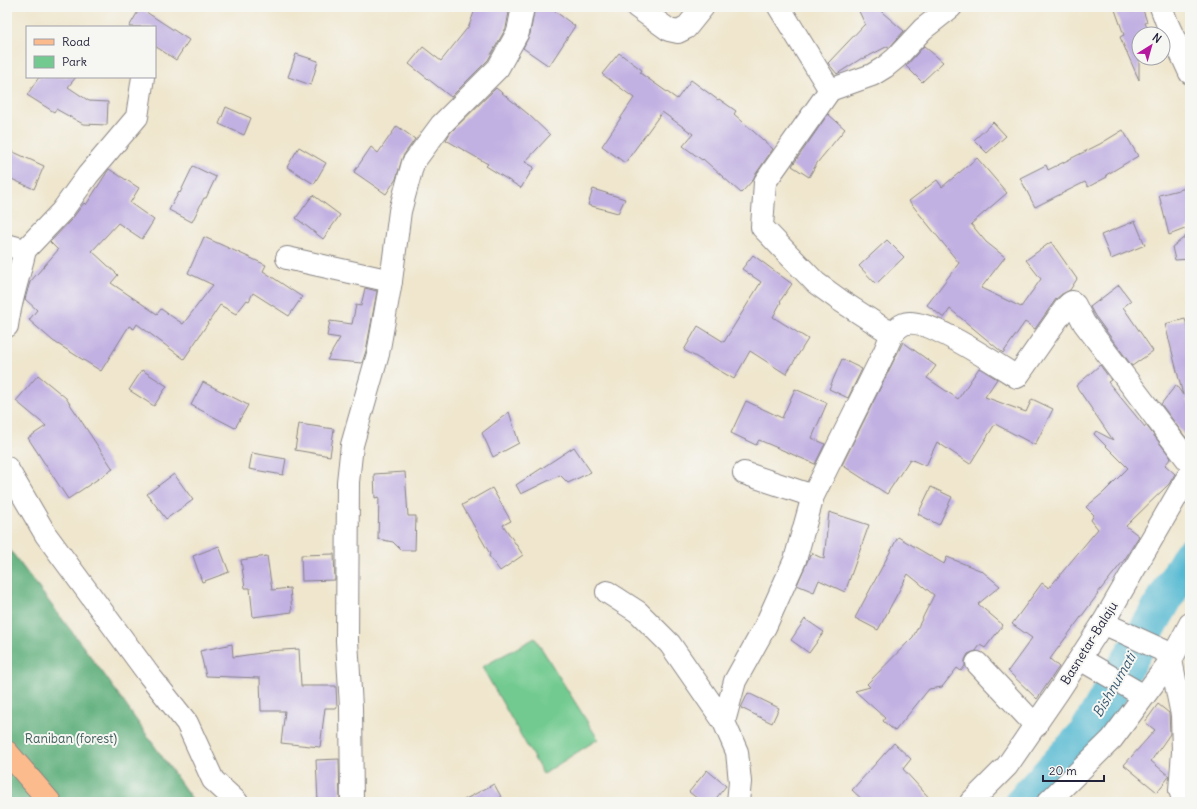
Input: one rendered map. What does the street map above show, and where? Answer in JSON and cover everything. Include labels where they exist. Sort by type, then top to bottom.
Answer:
[{"type":"main road","points":[[7,752],[50,802]]},
{"type":"street","points":[[352,802],[351,708],[347,641],[348,482],[352,445],[378,354],[391,281],[400,211],[413,163],[441,125],[498,68],[518,32],[523,7]]},
{"type":"street","points":[[637,7],[669,30],[675,32],[684,30],[703,7]]},
{"type":"street","points":[[779,7],[830,90]]},
{"type":"street","points":[[892,334],[816,284],[762,227],[765,182],[830,90],[872,75],[885,67],[896,58],[923,28],[952,7]]},
{"type":"street","points":[[1161,7],[1190,73]]},
{"type":"street","points":[[7,326],[9,310],[18,283],[16,248],[62,211],[88,176],[137,117],[143,78]]},
{"type":"street","points":[[287,258],[391,281]]},
{"type":"street","points":[[724,722],[735,681],[765,627],[795,560],[813,496],[892,334],[905,323],[915,322],[940,332],[964,344],[1017,377],[1065,308],[1072,302],[1084,323],[1190,463]]},
{"type":"street","points":[[7,468],[46,535],[149,675],[188,723],[213,780],[237,802]]},
{"type":"street","points":[[744,473],[813,496]]},
{"type":"street","name":"Basnetar-Balaju","points":[[971,802],[1007,766],[1036,726],[1087,663],[1110,626],[1190,473]]},
{"type":"street","points":[[607,592],[638,612],[670,644],[724,722],[737,752],[740,782],[738,802]]},
{"type":"street","points":[[1048,802],[1112,739],[1136,692],[1190,624]]},
{"type":"street","points":[[1110,626],[1167,654]]},
{"type":"street","points":[[1167,654],[1182,715],[1186,753],[1180,790],[1184,802]]},
{"type":"street","points":[[977,663],[1036,726]]},
{"type":"street","points":[[1087,663],[1136,692]]},
{"type":"green space","name":"Raniban (forest)","points":[[7,546],[106,677],[194,802],[7,802]]},
{"type":"green space","points":[[535,638],[598,739],[543,774],[482,667]]},
{"type":"building","points":[[476,7],[510,7],[506,28],[488,60],[451,97],[409,64],[423,47],[441,61],[469,26]]},
{"type":"building","points":[[535,7],[549,7],[575,26],[549,66],[523,48],[530,34]]},
{"type":"building","points":[[857,7],[876,7],[904,31],[889,48],[888,46],[863,59],[862,58],[837,74],[828,63],[865,24]]},
{"type":"building","points":[[1114,7],[1142,7],[1147,22],[1145,23],[1146,26],[1131,26],[1131,62],[1120,37],[1124,35]]},
{"type":"building","points":[[140,8],[189,40],[176,60],[156,47],[156,26],[130,26]]},
{"type":"building","points":[[924,46],[943,62],[922,82],[906,66]]},
{"type":"building","points":[[619,53],[642,70],[640,73],[677,99],[691,80],[736,111],[734,114],[773,149],[753,180],[741,193],[703,159],[702,160],[683,146],[693,134],[662,112],[625,163],[602,146],[634,98],[602,74]]},
{"type":"building","points":[[296,54],[318,61],[311,85],[288,77]]},
{"type":"building","points":[[1133,66],[1139,66],[1139,80]]},
{"type":"building","points":[[38,78],[75,78],[68,87],[89,101],[108,102],[107,125],[83,124],[56,109],[54,112],[27,95]]},
{"type":"building","points":[[496,88],[528,114],[550,135],[525,162],[534,167],[521,188],[486,166],[488,164],[446,140],[450,133]]},
{"type":"building","points":[[226,107],[251,118],[244,135],[219,124]]},
{"type":"building","points":[[828,114],[845,129],[817,163],[809,177],[792,166]]},
{"type":"building","points":[[993,122],[1006,136],[987,153],[974,140]]},
{"type":"building","points":[[397,126],[415,139],[403,156],[396,179],[386,194],[354,172],[371,147],[378,153]]},
{"type":"building","points":[[1123,130],[1138,156],[1106,175],[1107,177],[1088,187],[1085,182],[1035,207],[1020,178],[1046,165],[1048,170],[1100,144]]},
{"type":"building","points":[[299,147],[326,163],[314,184],[287,167]]},
{"type":"building","points":[[7,149],[44,166],[34,189],[7,177]]},
{"type":"building","points":[[977,158],[1007,193],[971,224],[986,242],[1005,257],[981,288],[1021,307],[1041,279],[1026,260],[1051,242],[1077,279],[1070,290],[1056,299],[1035,329],[1025,322],[1003,353],[950,309],[944,318],[927,305],[959,263],[909,201],[937,180],[942,187]]},
{"type":"building","points":[[193,166],[216,177],[192,222],[169,210],[179,192],[180,193]]},
{"type":"building","points":[[109,169],[139,188],[130,203],[154,220],[142,239],[118,223],[92,251],[118,275],[111,283],[157,314],[161,309],[183,324],[213,285],[188,273],[204,237],[266,265],[263,271],[302,297],[289,316],[253,293],[249,301],[247,300],[236,314],[220,305],[184,359],[137,324],[134,329],[129,326],[101,371],[53,341],[29,320],[37,310],[25,299],[30,282],[58,250],[50,242],[71,220],[84,203],[86,205]]},
{"type":"building","points":[[1190,187],[1190,227],[1169,235],[1159,195]]},
{"type":"building","points":[[593,189],[625,199],[618,213],[588,205]]},
{"type":"building","points":[[313,195],[340,215],[323,239],[296,218]]},
{"type":"building","points":[[1135,221],[1145,245],[1111,259],[1101,235]]},
{"type":"building","points":[[1190,233],[1190,259],[1175,260],[1172,247]]},
{"type":"building","points":[[887,240],[904,257],[876,284],[859,266]]},
{"type":"building","points":[[753,255],[792,284],[780,301],[781,302],[773,317],[808,339],[786,374],[750,351],[734,379],[684,350],[698,326],[724,342],[761,282],[742,269]]},
{"type":"building","points":[[1119,285],[1131,301],[1123,307],[1153,351],[1132,366],[1090,307]]},
{"type":"building","points":[[365,288],[377,291],[366,351],[362,363],[327,360],[340,338],[327,336],[330,321],[352,324],[356,305],[361,306]]},
{"type":"building","points":[[1185,319],[1190,336],[1190,399],[1186,400],[1190,405],[1190,433],[1186,438],[1161,404],[1176,385],[1183,395],[1165,324]]},
{"type":"building","points":[[903,342],[936,366],[927,378],[958,399],[979,368],[997,379],[985,397],[1026,412],[1032,399],[1053,409],[1035,445],[995,424],[970,464],[937,442],[926,466],[910,459],[887,494],[842,465]]},
{"type":"building","points":[[842,359],[862,369],[848,398],[829,389]]},
{"type":"building","points":[[1100,365],[1111,380],[1108,382],[1145,427],[1146,425],[1171,458],[1165,465],[1175,474],[1169,484],[1126,526],[1139,536],[1125,559],[1097,594],[1050,659],[1059,667],[1037,699],[1008,671],[1032,638],[1012,624],[1042,583],[1049,588],[1098,529],[1091,520],[1094,515],[1086,507],[1103,493],[1128,468],[1094,434],[1096,431],[1113,440],[1076,386]]},
{"type":"building","points":[[142,370],[167,386],[154,406],[129,390]]},
{"type":"building","points":[[38,375],[66,398],[113,469],[68,499],[28,438],[46,426],[16,401]]},
{"type":"building","points":[[203,382],[248,405],[235,428],[191,405]]},
{"type":"building","points":[[795,389],[827,403],[812,438],[825,444],[815,464],[759,440],[756,445],[731,433],[746,401],[782,418]]},
{"type":"building","points":[[509,412],[519,443],[493,457],[482,433]]},
{"type":"building","points":[[299,424],[334,429],[330,456],[295,450]]},
{"type":"building","points":[[574,447],[591,472],[568,483],[560,475],[521,494],[516,485]]},
{"type":"building","points":[[252,453],[286,459],[283,475],[249,469]]},
{"type":"building","points":[[405,472],[408,516],[416,516],[415,550],[401,550],[393,542],[378,539],[379,497],[375,498],[374,474]]},
{"type":"building","points":[[174,474],[193,500],[166,519],[147,494]]},
{"type":"building","points":[[931,487],[952,497],[939,525],[918,514]]},
{"type":"building","points":[[492,488],[511,521],[503,525],[523,555],[500,571],[489,556],[490,554],[462,505]]},
{"type":"building","points":[[829,512],[869,525],[845,592],[819,580],[814,592],[797,585],[811,553],[824,559]]},
{"type":"building","points":[[898,537],[944,564],[947,557],[982,571],[1000,586],[978,604],[1003,625],[985,648],[980,645],[976,651],[968,654],[965,660],[965,666],[961,671],[957,668],[942,687],[929,689],[895,731],[883,721],[885,718],[855,691],[870,687],[867,684],[913,637],[934,595],[908,574],[878,630],[855,618]]},
{"type":"building","points":[[219,546],[229,572],[202,582],[193,556]]},
{"type":"building","points":[[334,554],[335,580],[302,581],[301,555]]},
{"type":"building","points":[[267,556],[272,590],[290,588],[292,612],[253,617],[250,588],[245,588],[241,560]]},
{"type":"building","points":[[805,619],[824,632],[809,653],[791,640]]},
{"type":"building","points":[[232,644],[233,657],[268,651],[299,649],[301,686],[336,686],[337,708],[325,708],[320,747],[281,743],[285,711],[261,711],[260,678],[206,676],[200,651]]},
{"type":"building","points":[[748,693],[779,708],[772,723],[741,708]]},
{"type":"building","points":[[1158,704],[1169,713],[1170,734],[1151,761],[1169,776],[1157,792],[1124,765],[1155,730],[1145,722]]},
{"type":"building","points":[[894,743],[911,759],[903,769],[933,802],[865,802],[852,790]]},
{"type":"building","points":[[339,759],[340,802],[318,802],[316,760]]},
{"type":"building","points":[[707,770],[726,786],[713,802],[702,802],[689,792]]},
{"type":"building","points":[[494,784],[504,802],[460,802]]},
{"type":"waterway","name":"Bishnumati","points":[[1023,802],[1086,734],[1190,556]]}]
